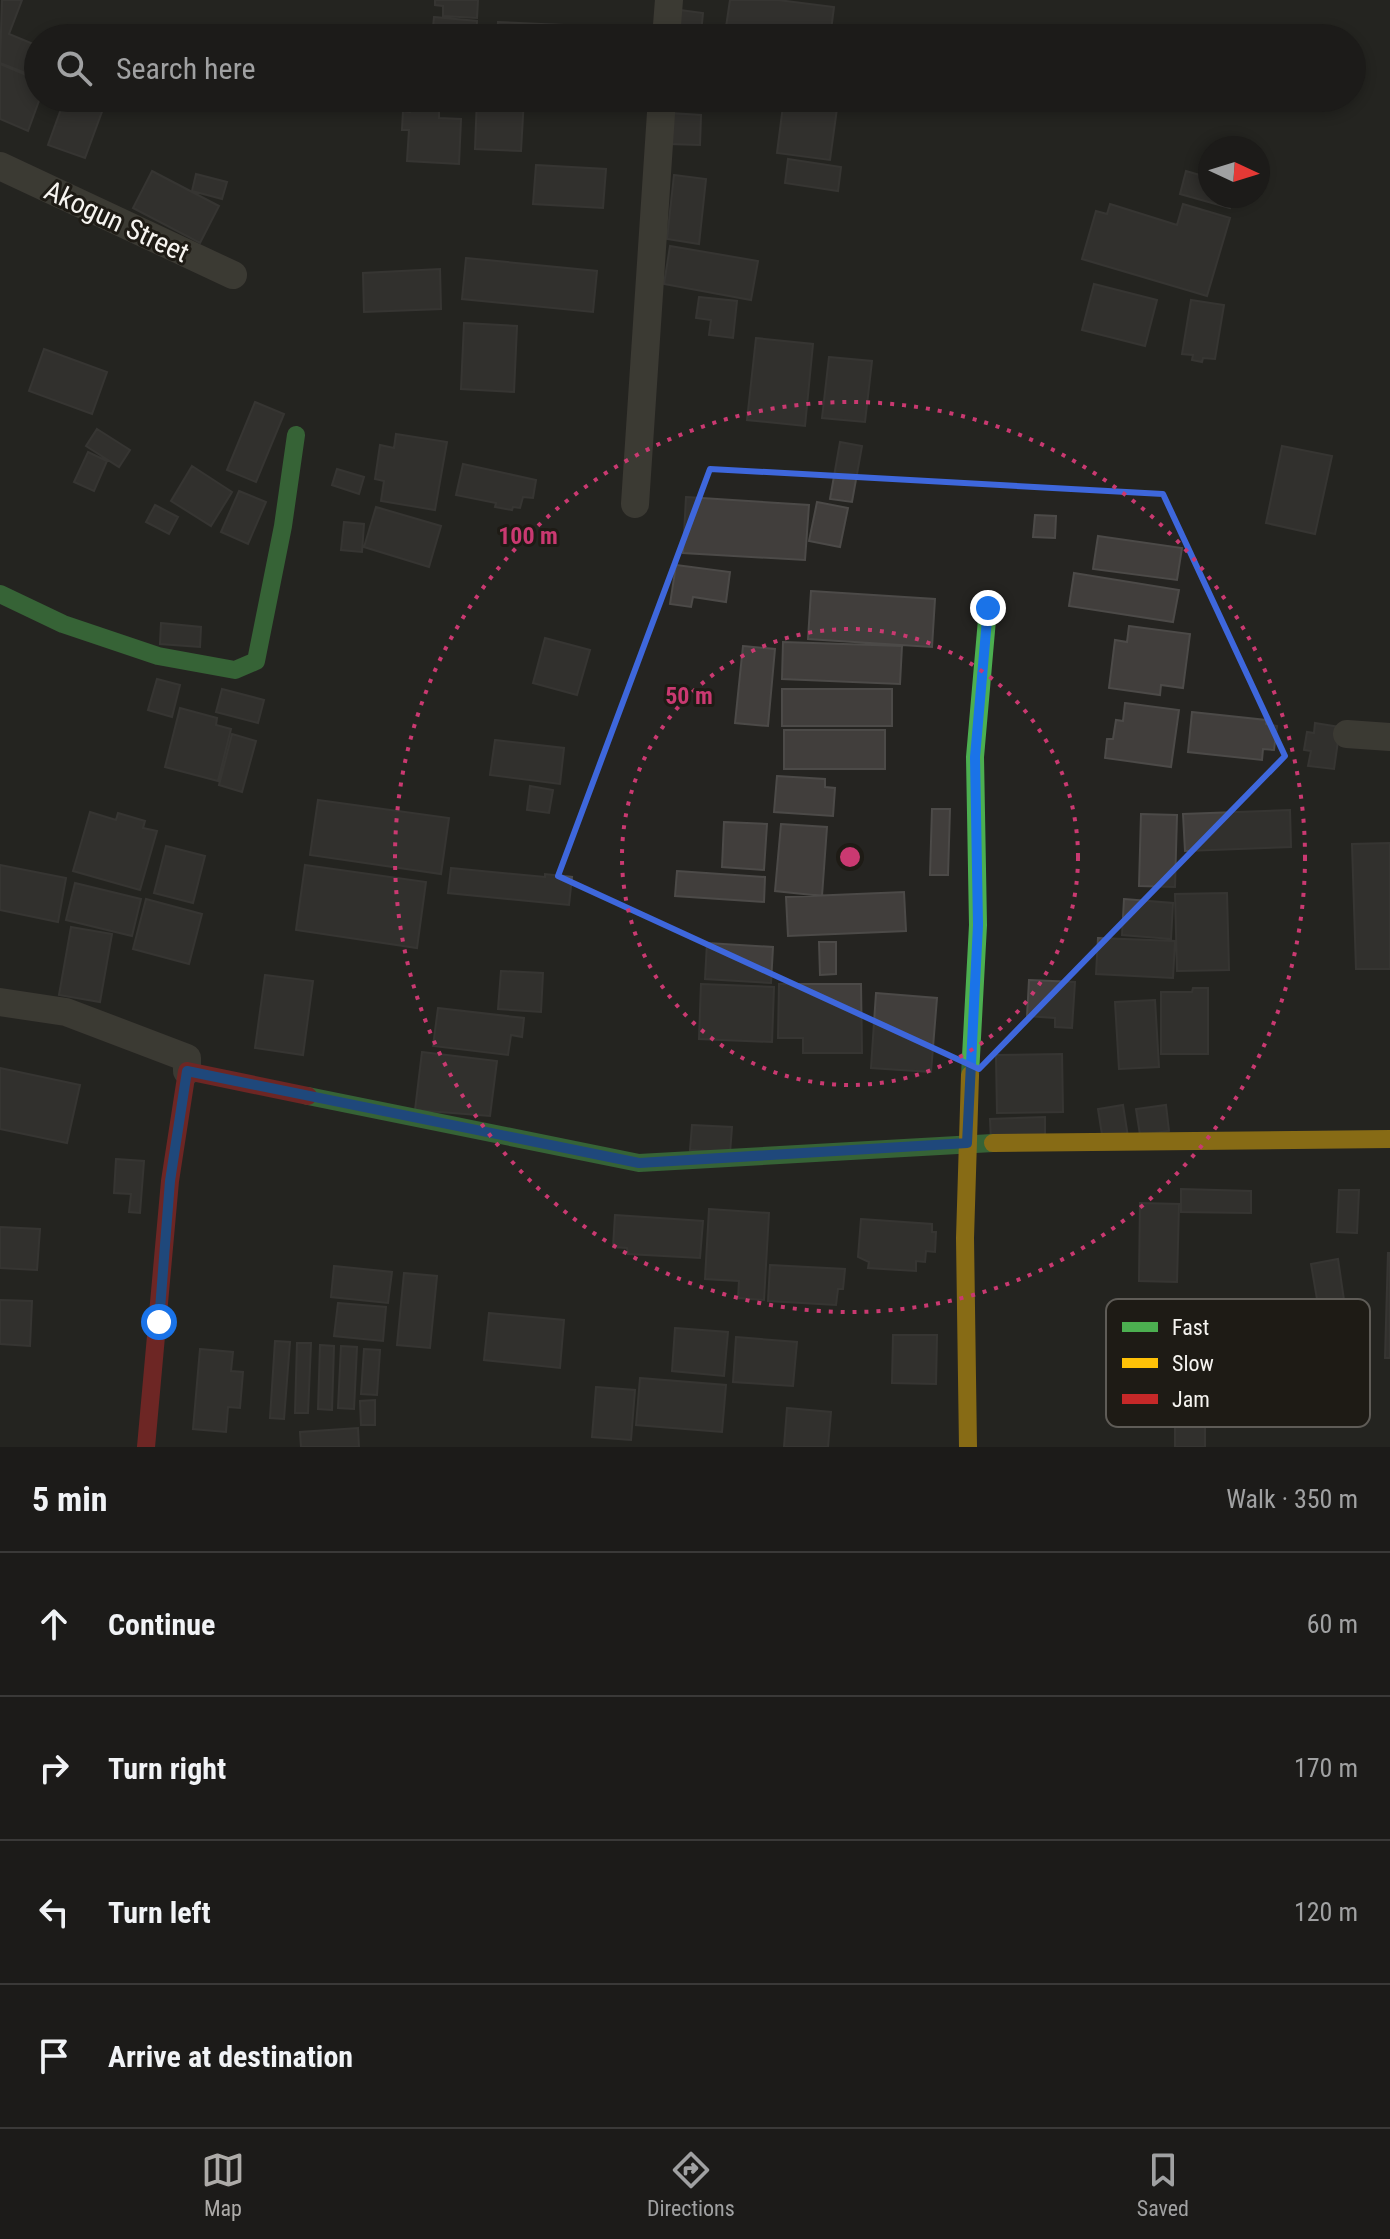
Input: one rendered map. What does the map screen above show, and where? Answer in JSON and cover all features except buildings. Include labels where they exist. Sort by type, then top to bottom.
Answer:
[{"type":"street","points":[[667,24],[669,0]]},
{"type":"street","points":[[635,504],[661,112]]},
{"type":"street","name":"Akogun Street","points":[[0,166],[233,275]]},
{"type":"street","points":[[0,594],[63,624],[158,656],[235,670],[256,661],[283,526],[296,435]]},
{"type":"street","points":[[968,1447],[967,1143],[978,925],[975,757],[988,608]]},
{"type":"street","points":[[1347,734],[1390,737]]},
{"type":"street","points":[[0,1002],[66,1012],[187,1058],[170,1181],[146,1447]]},
{"type":"street","points":[[187,1071],[639,1163],[967,1143],[1390,1139]]},
{"type":"highlighted area","points":[[710,469],[1163,494],[1285,756],[979,1069],[558,876]]},
{"type":"traffic: fast","points":[[0,594],[63,624],[158,656],[235,670],[256,661],[283,526],[296,435]]},
{"type":"traffic: fast","points":[[970,1075],[978,925],[975,757],[988,608]]},
{"type":"traffic: fast","points":[[308,1096],[639,1163],[993,1143]]},
{"type":"traffic: slow","points":[[968,1447],[965,1238],[970,1075]]},
{"type":"traffic: slow","points":[[993,1143],[1390,1139]]},
{"type":"traffic: jam","points":[[146,1447],[170,1181],[187,1071],[308,1096]]},
{"type":"route","points":[[159,1322],[170,1181],[187,1071],[639,1163],[967,1143],[978,925],[975,757],[988,608]]}]
